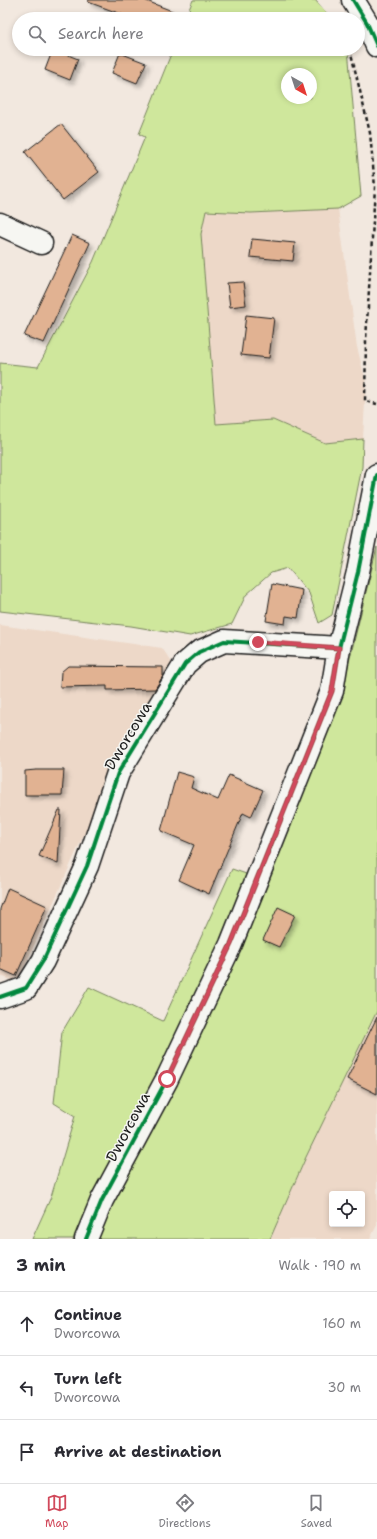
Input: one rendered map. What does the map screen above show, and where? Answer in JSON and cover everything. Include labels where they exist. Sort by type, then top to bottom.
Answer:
[{"type":"street","points":[[354,0],[361,12]]},
{"type":"street","points":[[365,18],[377,46]]},
{"type":"street","points":[[0,224],[42,243]]},
{"type":"street","name":"Dworcowa","points":[[86,1239],[102,1200],[167,1079],[231,944],[332,691],[339,648],[358,572],[377,475]]},
{"type":"street","name":"Dworcowa","points":[[0,997],[26,988],[43,961],[87,866],[118,773],[185,664],[199,652],[224,641],[339,648]]},
{"type":"path","points":[[352,56],[370,133],[375,187],[366,340],[365,402],[377,404]]},
{"type":"shaded area","points":[[338,209],[357,347],[366,382],[363,439],[325,443],[273,420],[216,424],[201,234],[206,211],[251,213]]},
{"type":"shaded area","points":[[0,625],[162,648],[171,661],[165,690],[138,714],[20,977],[12,980],[0,976]]},
{"type":"shaded area","points":[[377,1011],[377,1225],[370,1239],[270,1239],[306,1157]]},
{"type":"green space","points":[[193,0],[315,0],[326,12],[188,12]]},
{"type":"green space","points":[[170,56],[349,56],[361,196],[338,209],[251,213],[206,211],[201,234],[216,424],[273,420],[325,443],[363,439],[362,467],[332,615],[319,623],[309,593],[288,568],[271,573],[246,595],[232,624],[190,636],[131,626],[0,611],[0,363],[38,367],[93,262],[145,137],[139,134]]},
{"type":"green space","points":[[377,547],[377,1011],[306,1157],[270,1239],[32,1239],[51,1197],[75,1116],[54,1103],[62,1032],[89,987],[163,1021],[232,869],[266,881],[341,695]]},
{"type":"building","points":[[88,0],[144,0],[175,12],[116,12],[88,2]]},
{"type":"building","points":[[50,56],[70,56],[78,59],[70,80],[45,70]]},
{"type":"building","points":[[119,56],[128,56],[146,63],[137,83],[112,73]]},
{"type":"building","points":[[61,124],[99,172],[63,200],[25,152]]},
{"type":"building","points":[[72,235],[90,243],[44,343],[24,336]]},
{"type":"building","points":[[252,239],[295,243],[293,261],[250,257]]},
{"type":"building","points":[[243,282],[246,305],[230,307],[227,283]]},
{"type":"building","points":[[246,315],[274,318],[269,358],[241,355]]},
{"type":"building","points":[[272,584],[302,590],[298,618],[286,616],[285,624],[266,621]]},
{"type":"building","points":[[68,666],[163,667],[163,676],[155,689],[107,690],[107,686],[60,687],[61,672]]},
{"type":"building","points":[[64,770],[62,795],[25,795],[25,771]]},
{"type":"building","points":[[177,772],[194,777],[191,788],[218,800],[229,775],[263,790],[251,817],[243,813],[209,894],[179,880],[194,845],[161,831]]},
{"type":"building","points":[[59,810],[61,810],[58,864],[39,856]]},
{"type":"building","points":[[8,888],[47,906],[16,976],[0,969],[0,909]]},
{"type":"building","points":[[278,907],[295,915],[279,947],[263,940]]},
{"type":"building","points":[[377,1017],[377,1094],[347,1079]]},
{"type":"cycle path","points":[[353,0],[360,12]]},
{"type":"cycle path","points":[[365,20],[377,46]]},
{"type":"cycle path","points":[[86,1239],[102,1200],[167,1079],[231,944],[332,691],[339,648],[358,572],[377,475]]},
{"type":"cycle path","points":[[0,997],[26,988],[43,961],[87,866],[118,773],[185,664],[199,652],[224,641],[339,648]]},
{"type":"route","points":[[167,1079],[231,944],[332,691],[337,667],[339,648],[258,642]]}]
